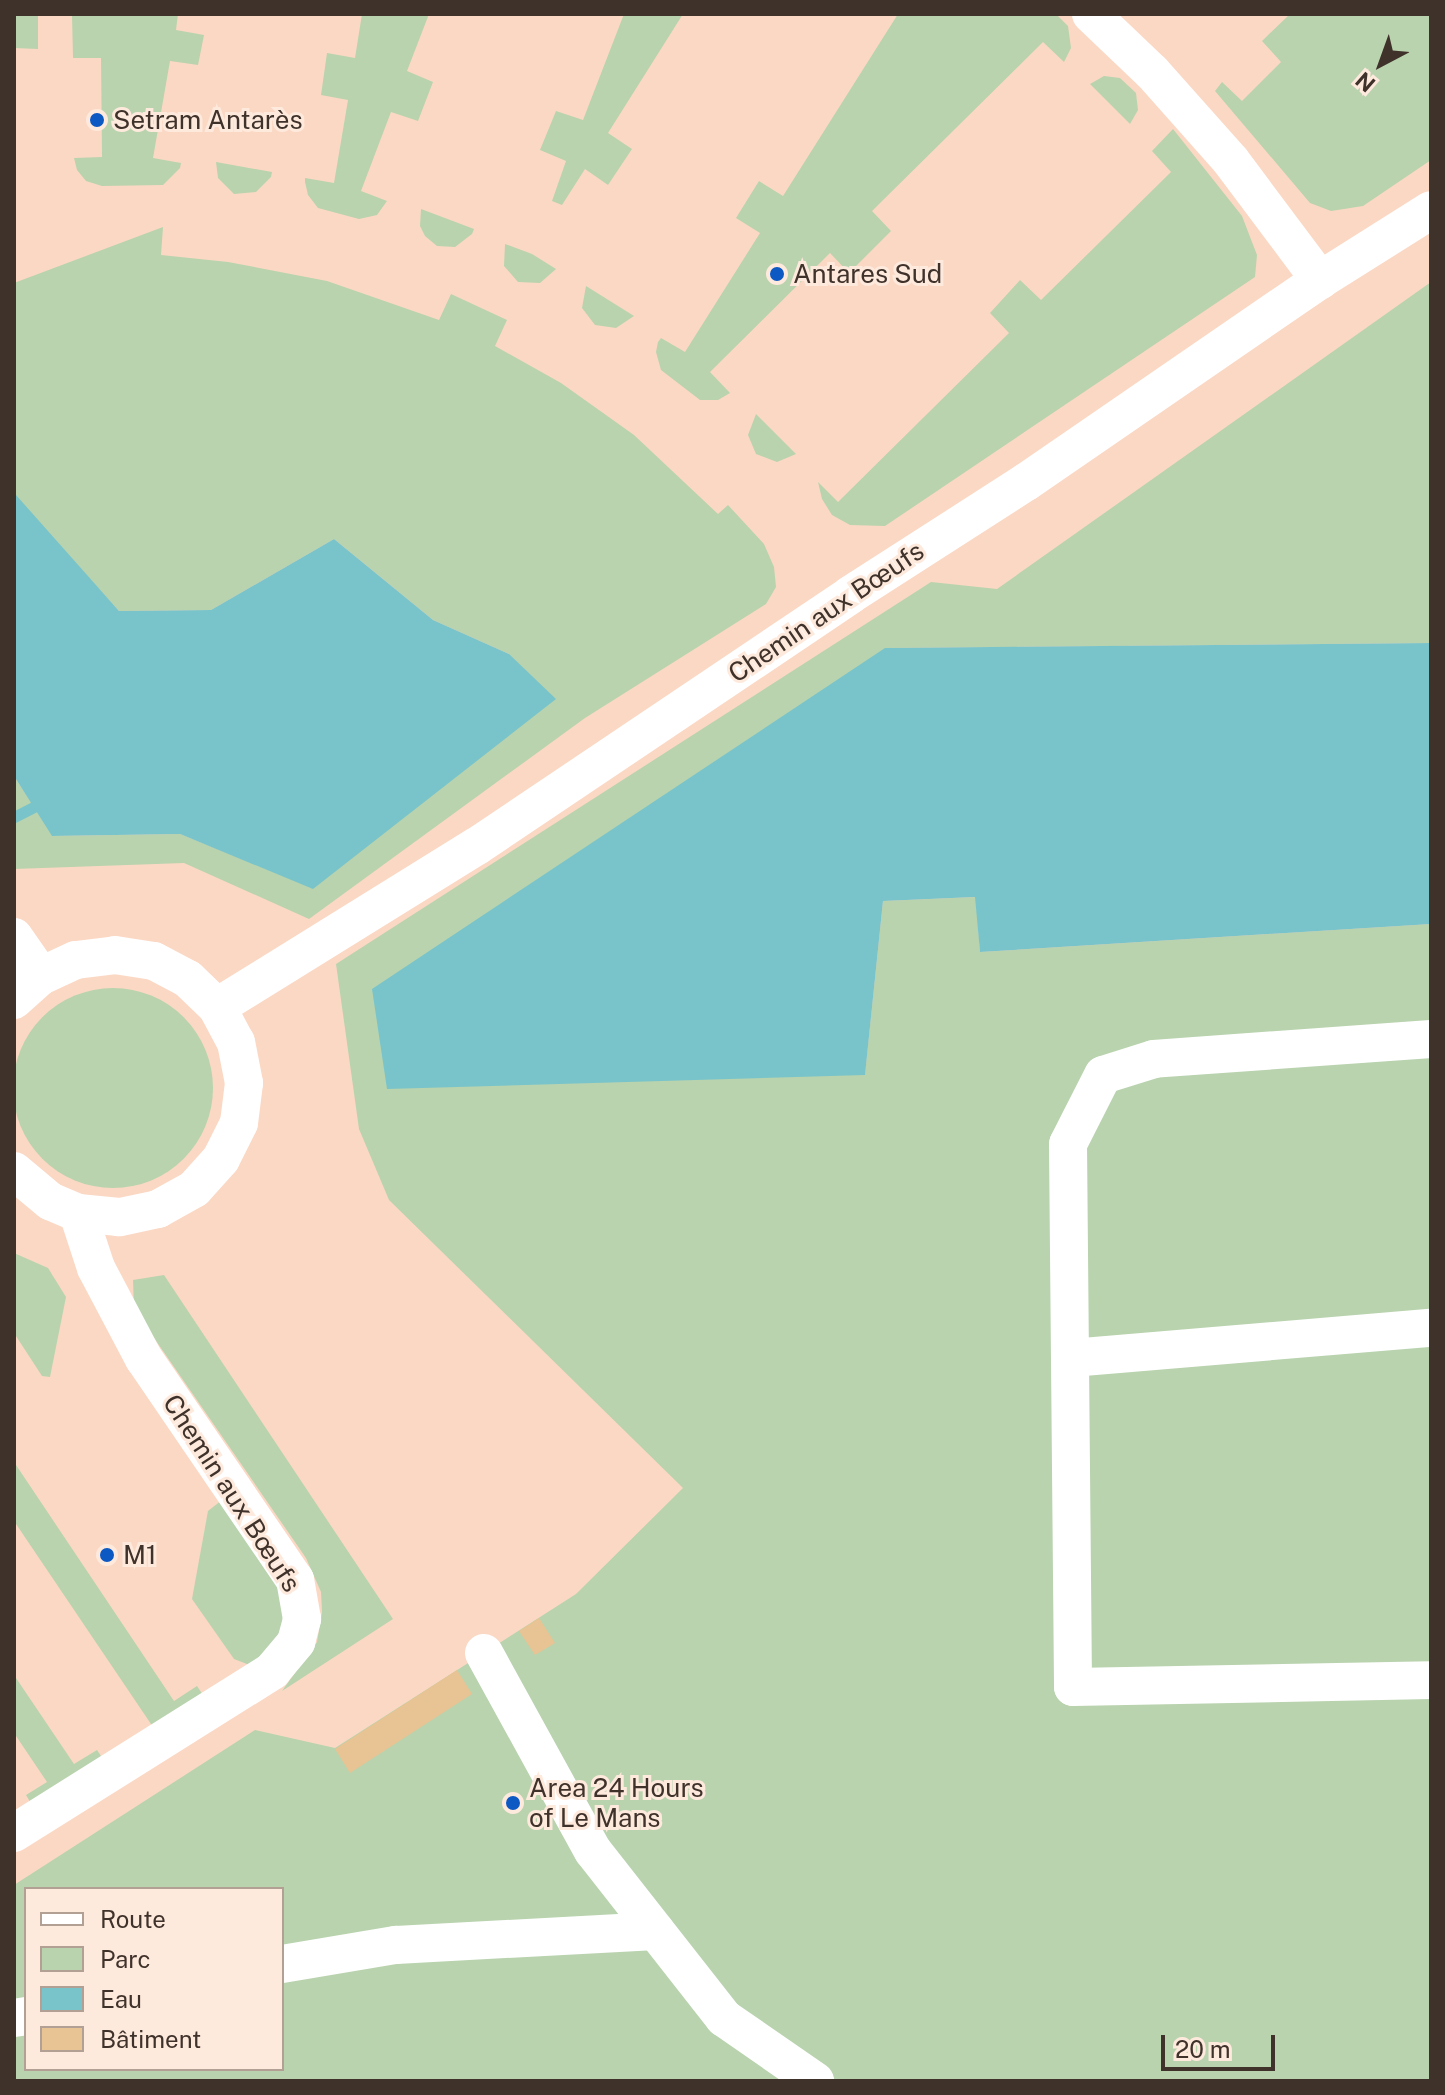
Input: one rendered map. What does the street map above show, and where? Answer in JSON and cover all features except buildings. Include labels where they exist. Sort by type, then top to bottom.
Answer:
[{"type":"street","points":[[1091,14],[1152,72],[1231,161],[1320,280]]},
{"type":"street","name":"Chemin aux Bœufs","points":[[217,1007],[477,846],[850,595],[1026,482],[1320,280],[1431,210]]},
{"type":"street","points":[[14,937],[27,988],[76,960],[102,957],[154,961],[188,979],[217,1007],[236,1042],[244,1083],[239,1123],[221,1159],[194,1189],[158,1209],[119,1217],[78,1213],[50,1201],[14,1171]]},
{"type":"street","points":[[1431,1039],[1154,1059],[1103,1075],[1068,1144],[1073,1687],[1431,1680]]},
{"type":"street","name":"Chemin aux Bœufs","points":[[14,1833],[272,1671],[296,1642],[302,1619],[295,1580],[144,1359],[96,1268],[78,1213]]},
{"type":"street","points":[[1071,1358],[1431,1328]]},
{"type":"street","points":[[484,1653],[593,1851],[724,2018],[815,2081]]},
{"type":"street","points":[[284,1964],[396,1945],[656,1931]]},
{"type":"green space","points":[[14,14],[38,14],[38,49],[14,48]]},
{"type":"green space","points":[[178,14],[176,30],[204,35],[198,65],[170,61],[153,158],[181,163],[180,168],[163,185],[102,186],[86,181],[77,170],[74,158],[102,157],[101,58],[73,58],[72,15]]},
{"type":"green space","points":[[362,14],[429,14],[407,71],[433,82],[418,121],[391,112],[361,191],[387,201],[377,215],[359,219],[318,208],[308,195],[305,178],[334,183],[348,100],[321,95],[327,53],[355,58]]},
{"type":"green space","points":[[624,14],[683,14],[608,133],[632,149],[608,185],[585,169],[562,205],[552,201],[566,161],[540,150],[556,111],[583,120]]},
{"type":"green space","points":[[898,14],[1056,14],[1068,26],[1071,48],[1064,62],[1043,42],[872,211],[891,231],[849,273],[830,253],[710,372],[730,393],[718,400],[700,400],[661,370],[656,352],[658,342],[661,338],[685,352],[760,233],[736,218],[759,181],[783,196]]},
{"type":"green space","points":[[1290,14],[1431,14],[1431,160],[1363,206],[1331,211],[1310,203],[1215,91],[1222,82],[1242,101],[1281,62],[1262,41]]},
{"type":"green space","points":[[1104,76],[1120,78],[1136,93],[1138,110],[1130,124],[1090,84]]},
{"type":"green space","points":[[1173,129],[1242,216],[1257,255],[1255,277],[885,526],[850,525],[832,515],[822,499],[818,482],[838,502],[1009,333],[990,313],[1020,280],[1041,300],[1171,172],[1152,151]]},
{"type":"green space","points":[[216,162],[272,172],[271,177],[256,192],[234,194],[218,178]]},
{"type":"green space","points":[[421,209],[474,229],[472,234],[455,247],[437,246],[425,236],[420,226]]},
{"type":"green space","points":[[163,227],[161,255],[228,262],[327,281],[439,320],[451,294],[507,320],[495,346],[561,383],[634,435],[718,514],[728,505],[764,544],[774,567],[776,587],[766,604],[585,718],[309,919],[184,863],[14,869],[14,776],[53,836],[180,834],[313,888],[509,654],[433,620],[334,539],[211,610],[119,611],[14,496],[14,283]]},
{"type":"green space","points":[[505,244],[532,254],[556,269],[540,283],[518,282],[504,266]]},
{"type":"green space","points":[[1431,282],[1431,643],[885,648],[865,1074],[883,901],[976,897],[980,952],[1431,924],[1431,2081],[14,2081],[14,1885],[255,1730],[335,1748],[576,1594],[683,1488],[389,1200],[359,1129],[336,964],[931,582],[997,589]]},
{"type":"green space","points":[[586,286],[634,316],[616,328],[595,325],[582,308]]},
{"type":"green space","points":[[756,414],[796,454],[777,462],[756,454],[748,435]]},
{"type":"green space","points":[[113,988],[151,996],[184,1017],[205,1050],[213,1088],[205,1126],[184,1159],[151,1180],[113,1188],[75,1180],[42,1159],[21,1126],[13,1088],[21,1050],[42,1017],[75,996]]},
{"type":"green space","points":[[14,1253],[48,1268],[66,1297],[50,1377],[42,1376],[14,1333]]},
{"type":"green space","points":[[164,1275],[393,1619],[282,1691],[317,1642],[322,1612],[321,1592],[306,1558],[134,1309],[133,1280]]},
{"type":"green space","points":[[14,1462],[174,1701],[197,1686],[203,1695],[153,1727],[14,1521]]},
{"type":"green space","points":[[222,1500],[277,1584],[285,1615],[282,1631],[252,1666],[234,1659],[192,1599],[208,1511]]},
{"type":"green space","points":[[14,1675],[74,1764],[97,1750],[103,1759],[32,1805],[26,1795],[47,1782],[14,1733]]},
{"type":"water","points":[[16,495],[119,611],[211,610],[334,539],[433,620],[509,654],[556,699],[313,889],[180,834],[52,836],[14,776]]},
{"type":"water","points":[[1431,643],[1431,924],[980,952],[975,897],[883,901],[865,1075],[387,1089],[372,989],[885,648]]},
{"type":"waterway","points":[[14,817],[34,807]]},
{"type":"place","name":"Setram Antarès","points":[[97,120]]},
{"type":"place","name":"Antares Sud","points":[[777,274]]},
{"type":"place","name":"M1","points":[[107,1555]]},
{"type":"place","name":"Area 24 Hours of Le Mans","points":[[513,1803]]}]
